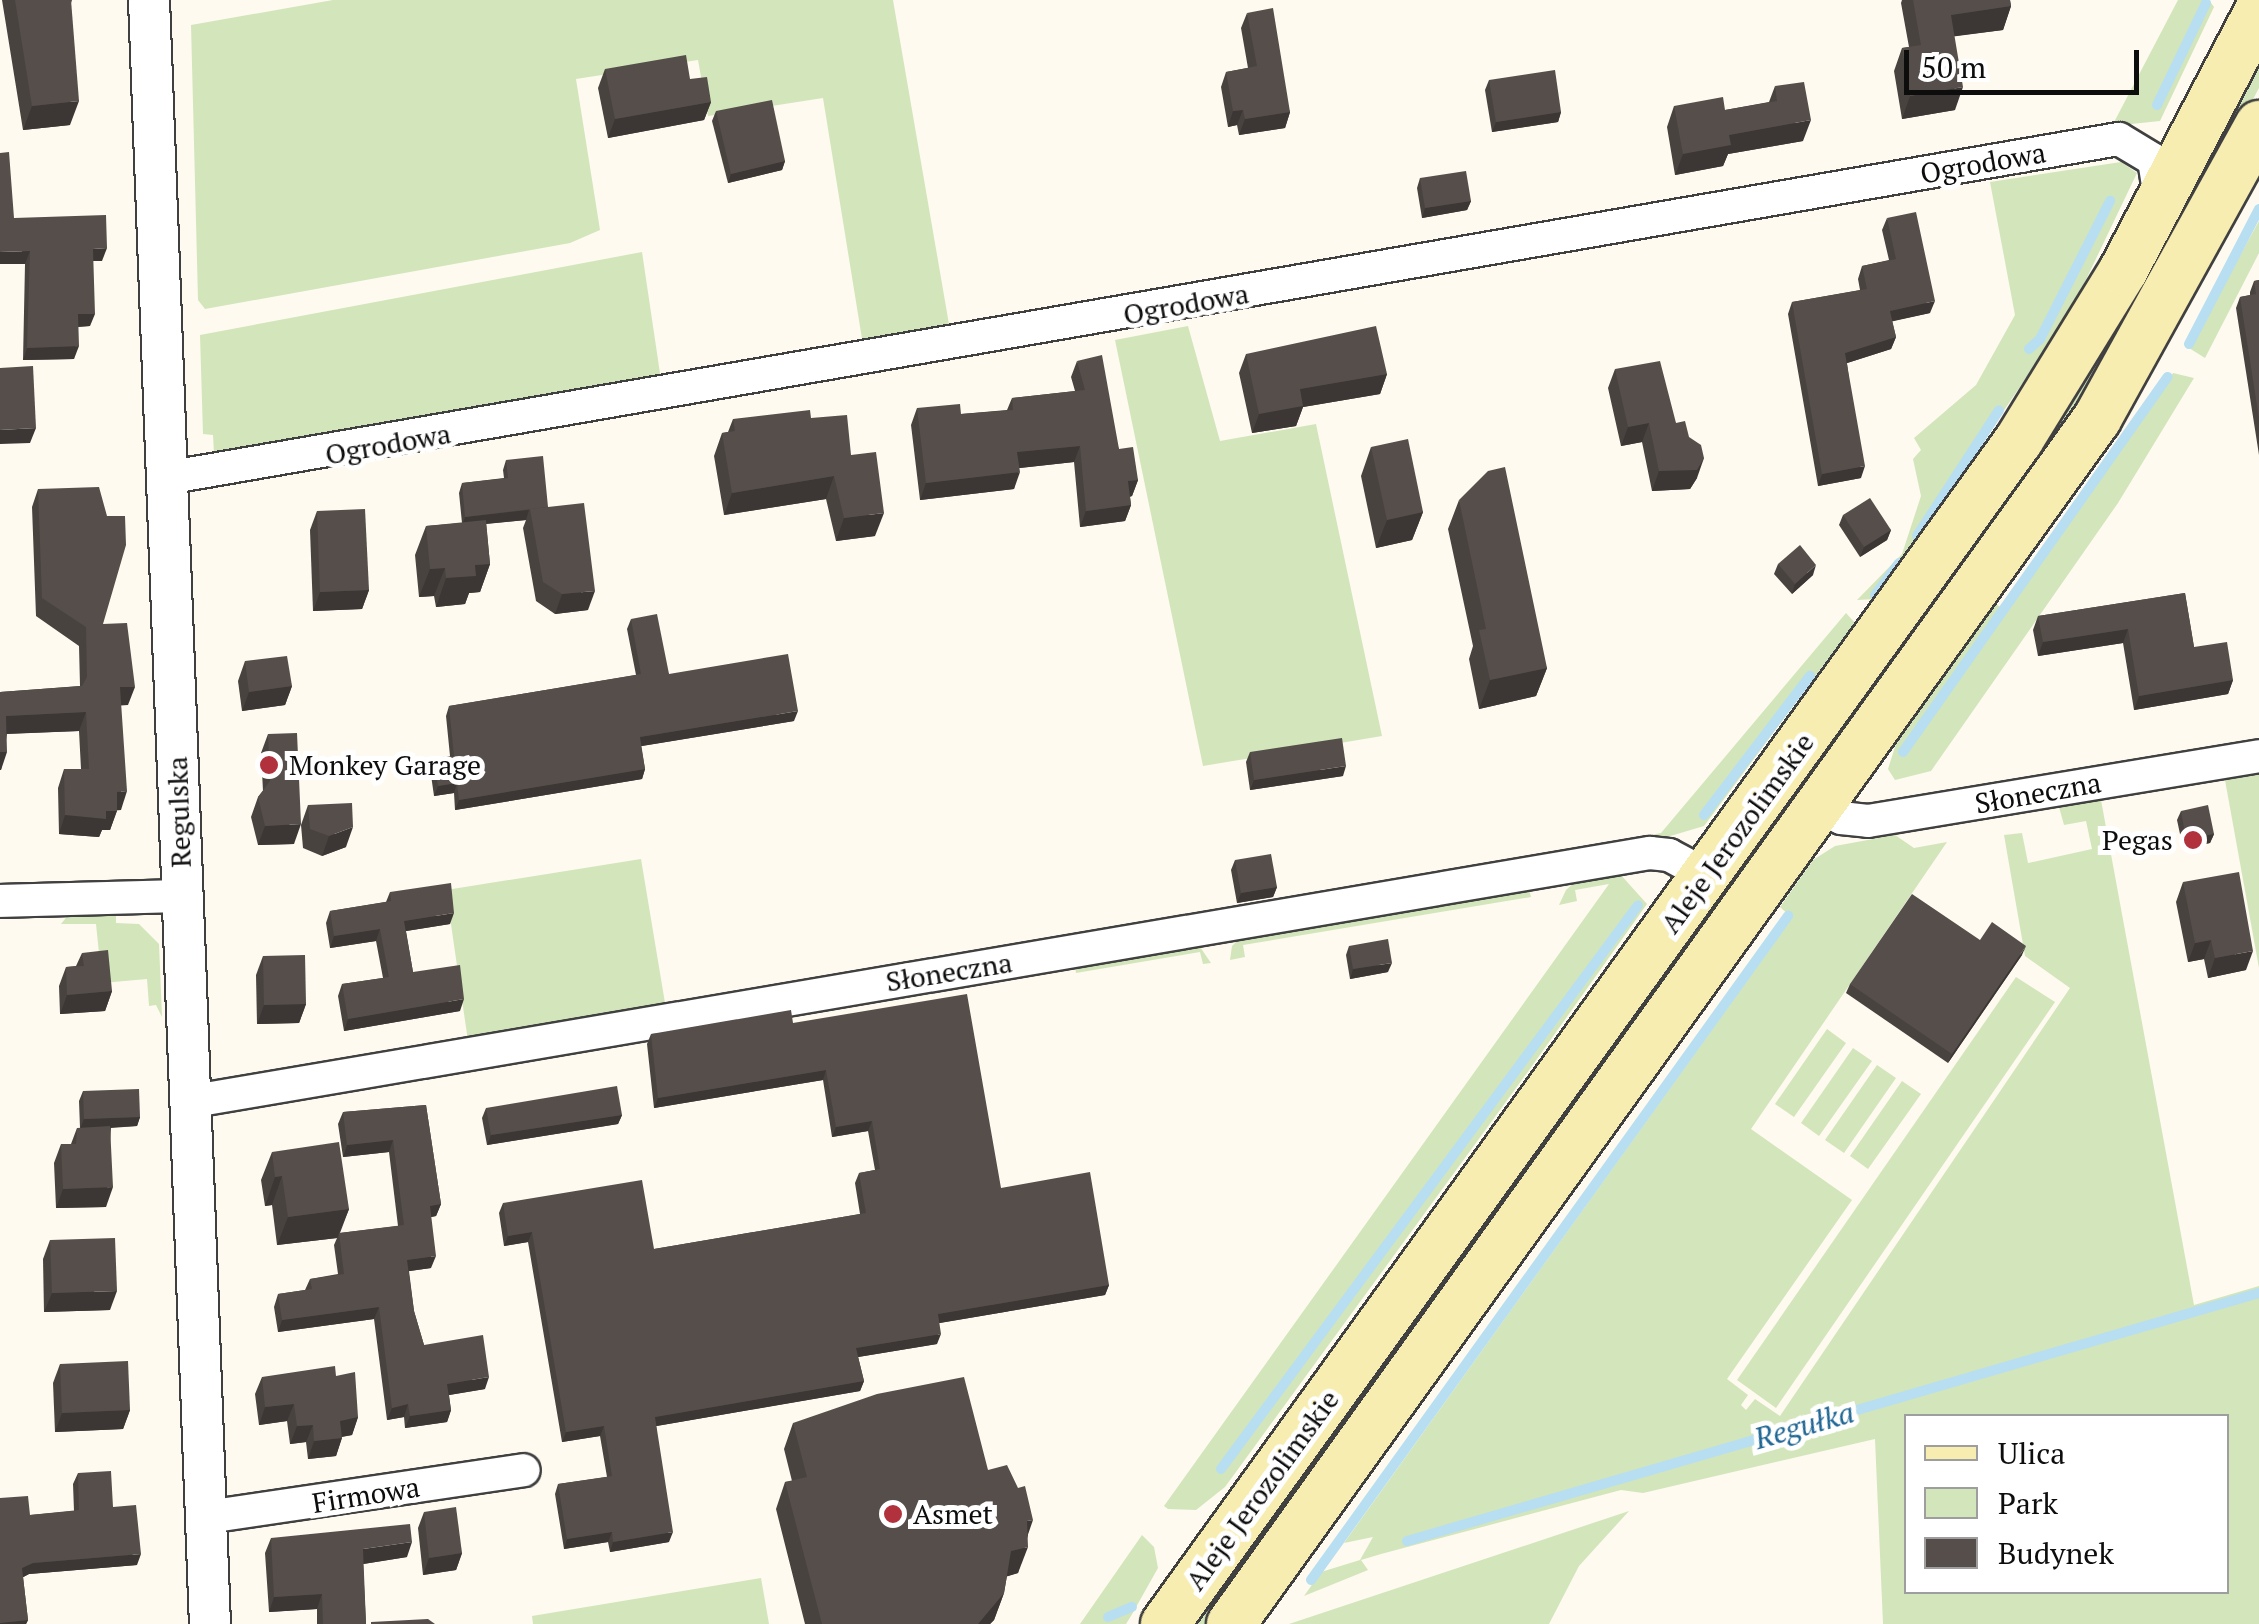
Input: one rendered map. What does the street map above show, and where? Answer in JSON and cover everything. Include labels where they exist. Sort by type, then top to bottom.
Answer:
[{"type":"main road","name":"Aleje Jerozolimskie","points":[[1165,1624],[2038,412],[2160,202],[2259,11]]},
{"type":"main road","name":"Aleje Jerozolimskie","points":[[1230,1624],[2097,419],[2259,125]]},
{"type":"street","name":"Regulska","points":[[149,0],[210,1624]]},
{"type":"street","name":"Ogrodowa","points":[[166,478],[2119,139],[2144,148],[2160,170],[2160,202]]},
{"type":"street","name":"Słoneczna","points":[[1821,806],[1841,818],[1868,821],[2259,756]]},
{"type":"street","name":"Słoneczna","points":[[188,1102],[1650,853],[1669,855],[1706,875]]},
{"type":"street","points":[[0,901],[182,896]]},
{"type":"street","name":"Firmowa","points":[[207,1517],[524,1470]]},
{"type":"green space","points":[[333,0],[893,0],[950,330],[863,345],[823,98],[708,116],[698,60],[576,79],[600,230],[570,243],[205,309],[198,300],[191,25]]},
{"type":"green space","points":[[2178,0],[2209,0],[2214,7],[2160,121],[2112,126]]},
{"type":"green space","points":[[2259,46],[2259,88],[2149,295],[2005,520],[1208,1624],[1190,1624]]},
{"type":"green space","points":[[2121,162],[2137,173],[2070,313],[1876,599],[1857,600],[1902,554],[1921,496],[1913,459],[1921,450],[1914,438],[1976,385],[2015,315],[1990,182]]},
{"type":"green space","points":[[2259,221],[2259,253],[2205,358],[2189,348]]},
{"type":"green space","points":[[642,252],[661,380],[225,455],[214,453],[213,435],[203,434],[200,335]]},
{"type":"green space","points":[[1188,326],[1220,441],[1316,424],[1382,736],[1203,766],[1115,340]]},
{"type":"green space","points":[[2173,373],[2194,378],[2118,503],[1931,771],[1895,780],[1888,769],[1896,744],[1996,604],[2003,609],[1901,747],[1908,752]]},
{"type":"green space","points":[[1846,613],[1855,623],[1704,826],[1657,840],[1610,843],[1661,833]]},
{"type":"green space","points":[[2259,775],[2259,968],[2225,780]]},
{"type":"green space","points":[[2101,800],[2194,1305],[2259,1286],[2259,1624],[1883,1624],[1875,1439],[1643,1493],[1621,1490],[1381,1554],[1361,1560],[1368,1570],[1304,1596],[1321,1572],[1360,1560],[1373,1537],[1344,1543],[1792,918],[1780,907],[1813,860],[1835,846],[1895,835],[1914,848],[1947,842],[1751,1129],[1852,1200],[1727,1379],[1748,1395],[1741,1405],[1746,1410],[1755,1399],[1780,1416],[2070,988],[2025,956],[2004,835],[2022,833],[2028,863],[2092,849],[2086,821],[2064,825],[2059,807]]},
{"type":"green space","points":[[641,859],[665,1003],[468,1041],[446,890]]},
{"type":"green space","points":[[1620,874],[1647,904],[1527,1073],[1225,1487],[1196,1510],[1168,1509],[1164,1506],[1609,884],[1575,890],[1577,901],[1559,905],[1566,890],[1577,880]]},
{"type":"green space","points":[[1529,889],[1531,897],[1243,945],[1245,957],[1230,960],[1232,946],[1244,934]]},
{"type":"green space","points":[[116,912],[116,923],[139,924],[159,944],[162,1017],[156,1005],[149,1006],[147,979],[102,983],[96,924],[61,924],[69,914]]},
{"type":"green space","points":[[1198,944],[1211,963],[1203,964],[1200,952],[1076,973],[1075,966]]},
{"type":"green space","points":[[2016,977],[2055,1002],[1776,1408],[1737,1380]]},
{"type":"green space","points":[[1827,1029],[1846,1043],[1794,1117],[1775,1104]]},
{"type":"green space","points":[[1853,1048],[1872,1061],[1819,1136],[1801,1123]]},
{"type":"green space","points":[[1877,1065],[1896,1078],[1844,1153],[1825,1140]]},
{"type":"green space","points":[[1902,1081],[1921,1094],[1868,1169],[1850,1156]]},
{"type":"green space","points":[[1629,1511],[1579,1566],[1549,1624],[1289,1624]]},
{"type":"green space","points":[[1142,1535],[1154,1547],[1158,1568],[1126,1624],[1080,1624]]},
{"type":"green space","points":[[761,1578],[769,1624],[533,1624],[532,1616]]},
{"type":"building","points":[[15,0],[71,0],[79,101],[32,106]]},
{"type":"building","points":[[1913,0],[2010,0],[2011,6],[1951,15],[1963,87],[1910,96],[1902,48],[1921,45]]},
{"type":"building","points":[[1273,8],[1290,112],[1245,119],[1243,110],[1233,111],[1226,72],[1257,66],[1247,13]]},
{"type":"building","points":[[686,55],[690,79],[707,77],[711,102],[615,119],[605,69]]},
{"type":"building","points":[[1555,70],[1561,112],[1496,122],[1489,80]]},
{"type":"building","points":[[1804,82],[1811,120],[1729,135],[1731,145],[1683,154],[1674,106],[1723,97],[1725,110],[1777,101],[1775,86]]},
{"type":"building","points":[[772,100],[785,161],[731,174],[716,111]]},
{"type":"building","points":[[9,152],[14,218],[106,215],[107,248],[93,249],[95,314],[78,314],[79,346],[27,348],[30,251],[0,252],[0,153]]},
{"type":"building","points":[[1466,171],[1471,201],[1425,208],[1420,178]]},
{"type":"building","points":[[1916,212],[1935,301],[1890,311],[1896,337],[1845,353],[1865,466],[1822,474],[1792,302],[1867,289],[1862,266],[1896,259],[1887,218]]},
{"type":"building","points":[[2259,280],[2259,418],[2240,297],[2256,294],[2254,281]]},
{"type":"building","points":[[1376,326],[1387,374],[1300,389],[1303,406],[1259,414],[1246,354]]},
{"type":"building","points":[[1102,355],[1119,449],[1133,447],[1138,480],[1128,481],[1131,505],[1086,511],[1080,446],[1017,452],[1020,472],[926,483],[917,408],[960,404],[961,414],[1013,410],[1012,398],[1085,390],[1077,361]]},
{"type":"building","points":[[1660,361],[1676,423],[1685,421],[1689,437],[1701,445],[1704,458],[1697,470],[1659,471],[1649,423],[1628,427],[1615,369]]},
{"type":"building","points":[[33,366],[36,428],[0,430],[0,368]]},
{"type":"building","points":[[810,410],[811,418],[847,415],[851,455],[876,452],[884,513],[844,518],[834,476],[732,493],[722,433],[735,431],[733,419]]},
{"type":"building","points":[[1408,439],[1423,512],[1387,520],[1371,447]]},
{"type":"building","points":[[543,456],[548,507],[465,517],[462,483],[508,478],[506,460]]},
{"type":"building","points":[[1505,467],[1547,668],[1490,680],[1479,630],[1486,629],[1459,500],[1488,471]]},
{"type":"building","points":[[99,487],[107,516],[125,516],[126,545],[103,624],[127,623],[135,687],[120,687],[127,791],[117,792],[117,811],[106,811],[106,819],[65,815],[64,769],[89,769],[86,712],[6,716],[7,752],[0,752],[0,692],[82,686],[87,677],[86,627],[42,598],[38,489]]},
{"type":"building","points":[[1870,498],[1891,530],[1864,547],[1843,515]]},
{"type":"building","points":[[584,503],[595,591],[562,594],[543,582],[530,509]]},
{"type":"building","points":[[365,509],[369,590],[320,592],[317,511]]},
{"type":"building","points":[[486,520],[490,564],[475,565],[476,576],[446,578],[445,568],[430,569],[426,526]]},
{"type":"building","points":[[1800,545],[1816,565],[1795,584],[1778,564]]},
{"type":"building","points":[[2185,593],[2194,647],[2227,642],[2233,680],[2139,696],[2128,629],[2043,642],[2038,616]]},
{"type":"building","points":[[657,614],[669,674],[788,654],[798,711],[640,737],[645,769],[459,800],[457,783],[438,786],[434,758],[454,756],[449,706],[641,674],[631,619]]},
{"type":"building","points":[[287,656],[292,686],[249,692],[245,661]]},
{"type":"building","points":[[297,733],[301,824],[265,826],[258,797],[270,781],[268,734]]},
{"type":"building","points":[[1342,738],[1346,766],[1254,780],[1250,752]]},
{"type":"building","points":[[352,803],[353,827],[329,836],[310,829],[308,805]]},
{"type":"building","points":[[2208,805],[2214,834],[2186,839],[2181,811]]},
{"type":"building","points":[[1271,854],[1277,887],[1241,893],[1235,860]]},
{"type":"building","points":[[2239,872],[2253,951],[2215,958],[2211,940],[2195,943],[2183,882]]},
{"type":"building","points":[[451,883],[454,913],[404,921],[413,972],[460,965],[464,999],[348,1019],[342,984],[389,977],[380,929],[334,936],[330,911],[391,901],[390,892]]},
{"type":"building","points":[[1912,894],[1980,940],[1992,922],[2026,946],[1952,1054],[1850,984]]},
{"type":"building","points":[[1388,939],[1392,963],[1353,969],[1349,946]]},
{"type":"building","points":[[108,950],[112,991],[67,995],[66,967],[84,966],[82,953]]},
{"type":"building","points":[[305,955],[306,1004],[264,1005],[263,956]]},
{"type":"building","points":[[967,994],[1001,1188],[1090,1172],[1109,1285],[938,1314],[941,1334],[856,1348],[864,1381],[655,1417],[673,1532],[613,1542],[612,1532],[567,1539],[558,1484],[612,1476],[604,1426],[566,1432],[532,1232],[508,1236],[503,1203],[642,1180],[654,1249],[866,1213],[859,1173],[880,1169],[872,1121],[836,1127],[826,1070],[658,1098],[651,1034],[791,1010],[793,1023]]},
{"type":"building","points":[[617,1086],[622,1115],[491,1135],[486,1108]]},
{"type":"building","points":[[139,1089],[140,1117],[84,1119],[83,1091]]},
{"type":"building","points":[[426,1105],[441,1204],[430,1206],[436,1256],[407,1260],[414,1311],[424,1345],[483,1335],[489,1377],[447,1384],[451,1410],[410,1416],[408,1404],[392,1408],[379,1307],[282,1320],[278,1294],[312,1289],[310,1279],[344,1274],[339,1233],[404,1225],[393,1140],[347,1145],[343,1112]]},
{"type":"building","points":[[110,1126],[113,1187],[63,1189],[61,1144],[76,1144],[77,1128]]},
{"type":"building","points":[[339,1142],[349,1209],[288,1217],[282,1176],[275,1177],[272,1152]]},
{"type":"building","points":[[115,1238],[117,1291],[52,1293],[50,1240]]},
{"type":"building","points":[[128,1361],[130,1410],[62,1413],[60,1364]]},
{"type":"building","points":[[335,1366],[336,1376],[355,1372],[358,1417],[340,1421],[342,1438],[314,1441],[313,1425],[297,1426],[294,1404],[265,1407],[262,1377]]},
{"type":"building","name":"Asmet","points":[[964,1377],[988,1470],[1007,1465],[1018,1488],[1025,1486],[1033,1520],[1027,1521],[1028,1547],[1011,1551],[1004,1593],[978,1624],[822,1624],[785,1482],[807,1477],[793,1423],[877,1394]]},
{"type":"building","points":[[111,1471],[113,1507],[136,1505],[141,1554],[33,1563],[22,1568],[28,1620],[0,1623],[0,1498],[28,1496],[30,1515],[79,1510],[78,1473]]},
{"type":"building","points":[[456,1507],[462,1553],[429,1558],[424,1512]]},
{"type":"building","points":[[410,1524],[412,1542],[363,1549],[366,1624],[323,1624],[322,1594],[274,1597],[271,1538]]},
{"type":"building","points":[[428,1619],[435,1624],[371,1624],[371,1622]]},
{"type":"waterway","points":[[2157,105],[2206,3]]},
{"type":"waterway","points":[[2029,349],[2040,339],[2110,201]]},
{"type":"waterway","points":[[2189,344],[2259,209]]},
{"type":"waterway","points":[[1903,752],[2168,377]]},
{"type":"waterway","points":[[1917,536],[1999,410]]},
{"type":"waterway","points":[[1875,595],[1899,563]]},
{"type":"waterway","points":[[1704,815],[1810,676]]},
{"type":"waterway","points":[[1221,1469],[1638,905]]},
{"type":"waterway","points":[[1311,1580],[1788,916]]},
{"type":"waterway","name":"Regułka","points":[[1407,1541],[2259,1293]]},
{"type":"waterway","name":"Regułka","points":[[1108,1617],[1132,1607]]},
{"type":"place","name":"Monkey Garage","points":[[269,765]]},
{"type":"place","name":"Pegas","points":[[2193,840]]},
{"type":"place","name":"Asmet","points":[[893,1514]]}]
